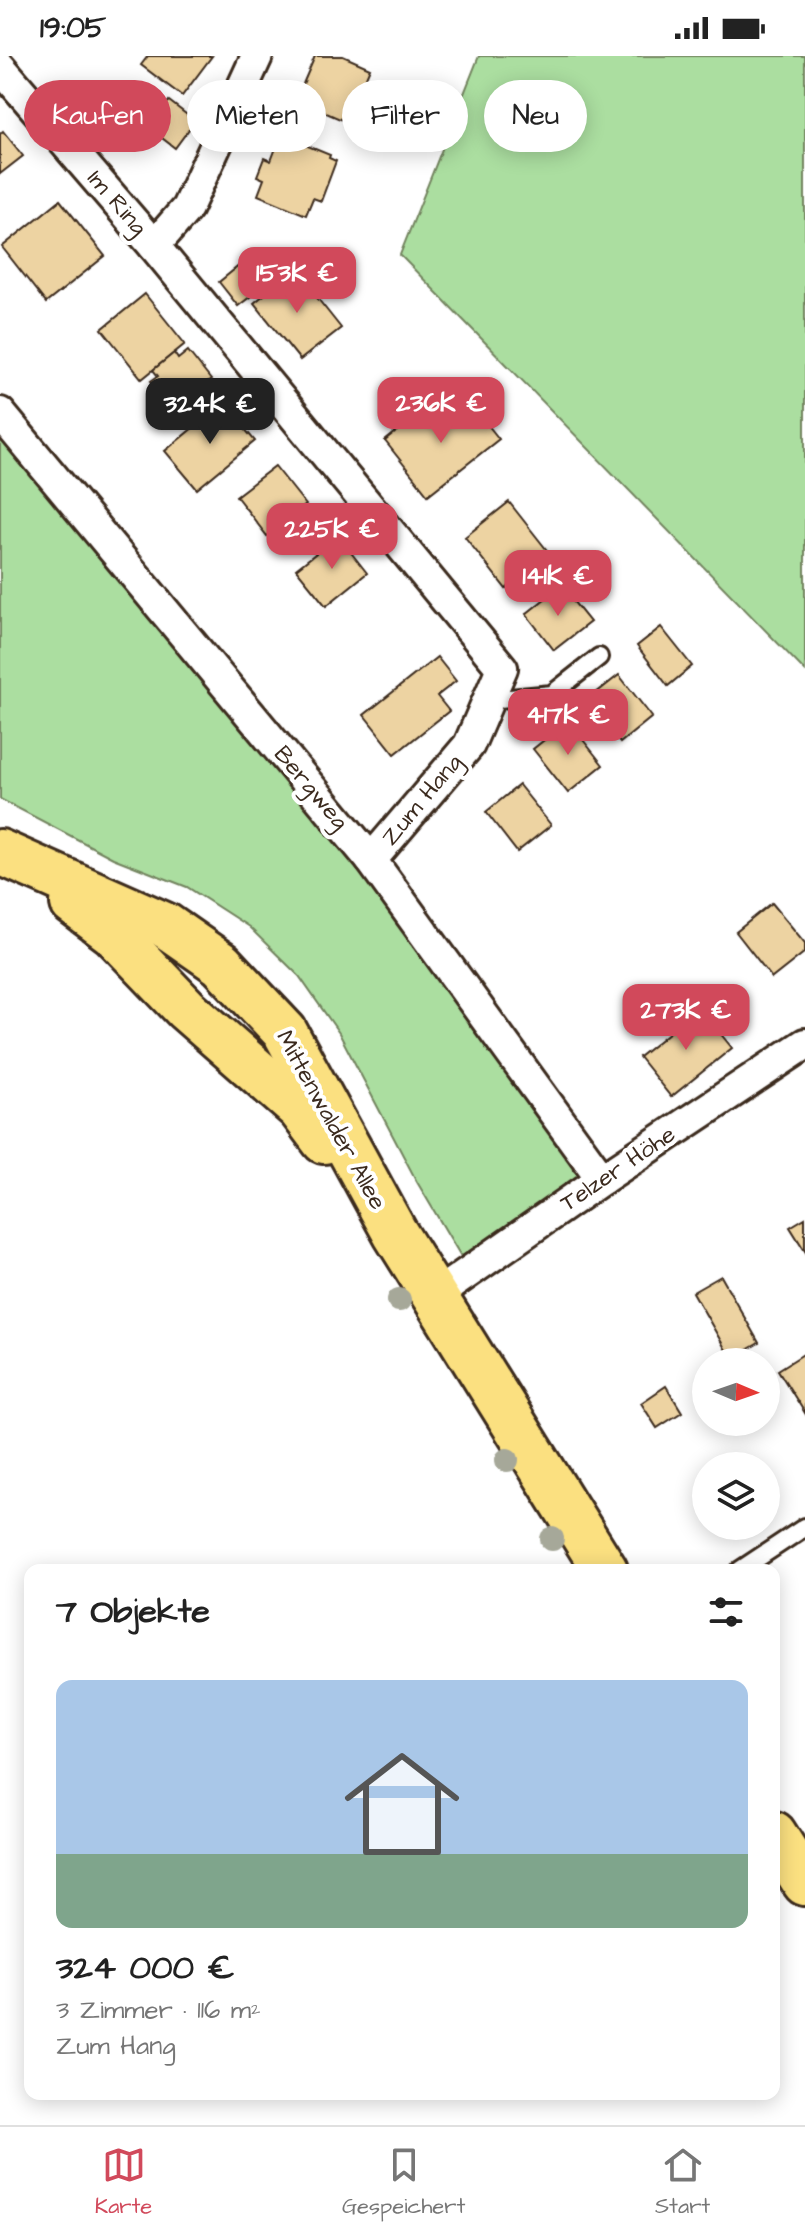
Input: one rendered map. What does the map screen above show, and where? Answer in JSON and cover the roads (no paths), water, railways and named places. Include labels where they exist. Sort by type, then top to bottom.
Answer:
[{"type":"main road","name":"Mittenwalder Allee","points":[[10,857],[165,925],[221,964],[285,1032],[433,1297],[601,1564]]},
{"type":"main road","points":[[780,1843],[805,1883]]},
{"type":"street","name":"Im Ring","points":[[0,67],[154,246],[187,208],[257,56]]},
{"type":"street","name":"Zum Hang","points":[[154,246],[502,668],[469,745],[371,860]]},
{"type":"street","name":"Bergweg","points":[[0,413],[371,860],[602,1179]]},
{"type":"street","name":"Telzer Höhe","points":[[433,1297],[602,1179],[805,1044]]},
{"type":"lane","points":[[488,700],[552,694],[599,657]]},
{"type":"lane","points":[[749,1564],[805,1527]]}]
